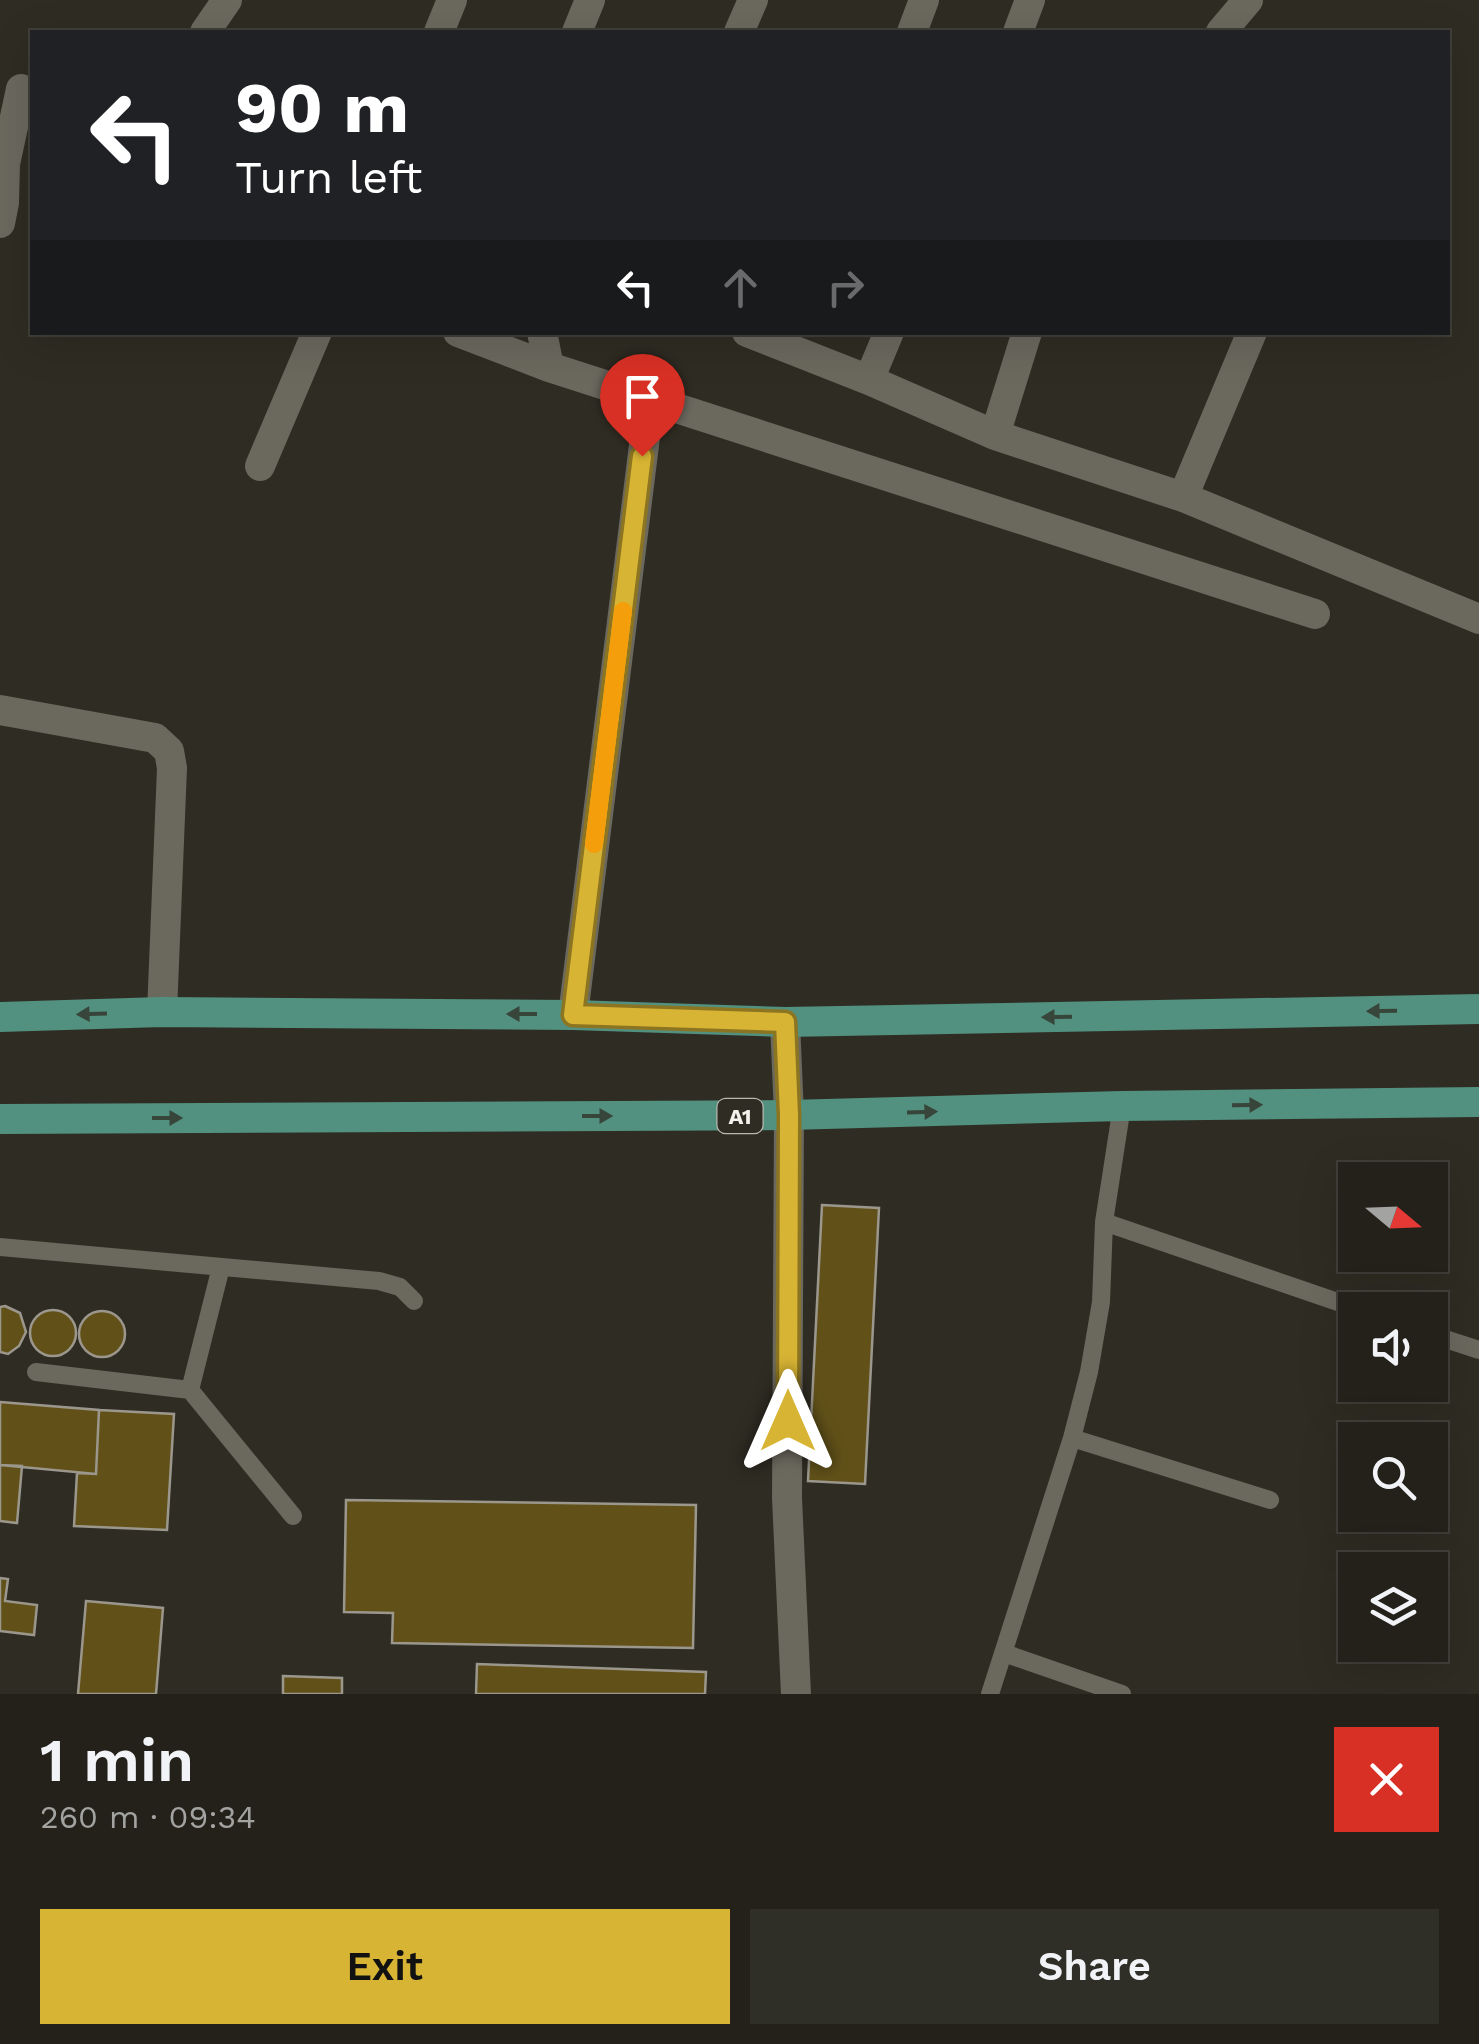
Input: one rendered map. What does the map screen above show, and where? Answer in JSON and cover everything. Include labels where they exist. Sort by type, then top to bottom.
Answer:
[{"type":"main road","points":[[0,1017],[162,1012],[573,1015],[785,1022],[1479,1009]]},
{"type":"main road","name":"A1","points":[[0,1119],[789,1115],[1479,1102]]},
{"type":"street","points":[[206,30],[227,0]]},
{"type":"street","points":[[440,30],[452,0]]},
{"type":"street","points":[[578,30],[590,0]]},
{"type":"street","points":[[740,30],[753,0]]},
{"type":"street","points":[[913,30],[924,0]]},
{"type":"street","points":[[1019,30],[1030,0]]},
{"type":"street","points":[[1223,30],[1248,0]]},
{"type":"street","points":[[0,223],[12,166],[18,89]]},
{"type":"street","points":[[260,466],[315,335]]},
{"type":"street","points":[[466,335],[549,367],[1315,614]]},
{"type":"street","points":[[543,335],[549,367]]},
{"type":"street","points":[[764,335],[791,340],[869,380],[994,434],[1183,497],[1479,620]]},
{"type":"street","points":[[869,380],[888,335]]},
{"type":"street","points":[[994,434],[1025,335]]},
{"type":"street","points":[[1183,497],[1251,335]]},
{"type":"street","points":[[573,1015],[650,398]]},
{"type":"street","points":[[0,710],[155,738],[169,751],[172,768],[162,1012]]},
{"type":"street","points":[[785,1022],[789,1115],[787,1498],[796,1694]]},
{"type":"lane","points":[[990,1694],[1072,1438],[1089,1372],[1101,1302],[1104,1222],[1122,1106]]},
{"type":"lane","points":[[1104,1222],[1338,1302]]},
{"type":"lane","points":[[0,1247],[379,1281],[400,1288],[414,1301]]},
{"type":"lane","points":[[190,1390],[221,1267]]},
{"type":"lane","points":[[1448,1340],[1479,1350]]},
{"type":"lane","points":[[36,1372],[190,1390],[293,1516]]},
{"type":"lane","points":[[1072,1438],[1270,1500]]},
{"type":"lane","points":[[1004,1653],[1122,1694]]},
{"type":"building","points":[[822,1205],[879,1208],[865,1484],[808,1481]]},
{"type":"building","points":[[0,1307],[20,1313],[26,1332],[19,1346],[8,1354],[0,1352]]},
{"type":"building","points":[[53,1310],[69,1317],[76,1333],[69,1349],[53,1356],[37,1349],[30,1333],[37,1317]]},
{"type":"building","points":[[102,1311],[118,1318],[125,1334],[118,1350],[102,1357],[86,1350],[79,1334],[86,1318]]},
{"type":"building","points":[[0,1402],[99,1410],[96,1474],[0,1465]]},
{"type":"building","points":[[99,1410],[174,1414],[167,1530],[74,1526],[77,1473],[96,1474]]},
{"type":"building","points":[[0,1465],[22,1466],[17,1523],[0,1521]]},
{"type":"building","points":[[346,1500],[696,1505],[693,1648],[392,1643],[393,1613],[344,1612]]},
{"type":"building","points":[[0,1578],[8,1579],[5,1601],[37,1605],[34,1635],[0,1631]]},
{"type":"building","points":[[86,1601],[163,1608],[156,1694],[78,1694]]},
{"type":"building","points":[[477,1664],[706,1672],[705,1694],[476,1694]]},
{"type":"building","points":[[283,1676],[342,1678],[342,1694],[283,1694]]},
{"type":"slow traffic","points":[[594,844],[623,611]]},
{"type":"route","points":[[642,456],[573,1015],[785,1022],[789,1115],[788,1421]]}]
